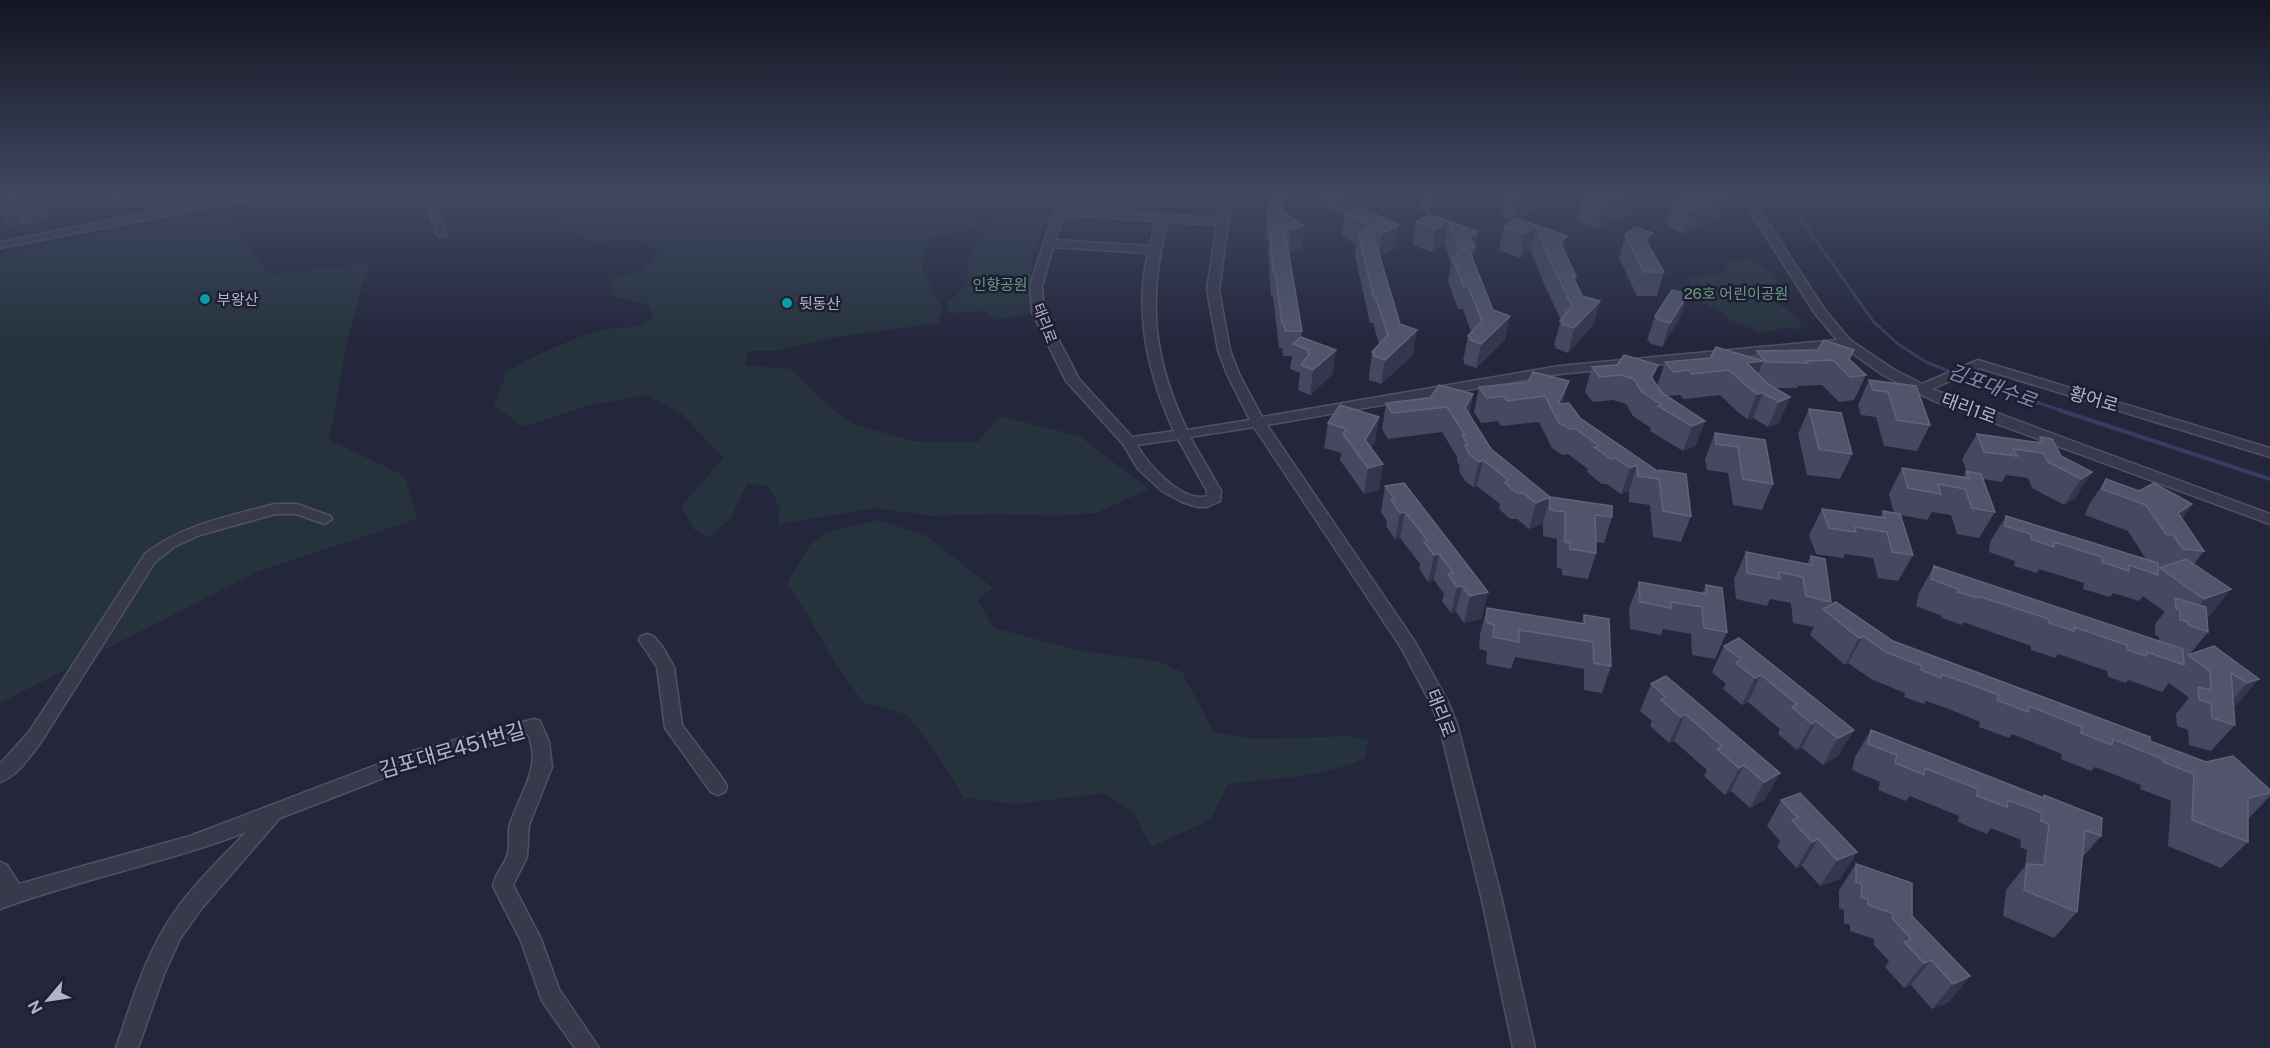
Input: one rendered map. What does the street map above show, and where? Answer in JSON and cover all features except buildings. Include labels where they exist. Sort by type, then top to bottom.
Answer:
[{"type":"street","name":"태리로","points":[[1048,243],[1036,286],[1038,312],[1073,381],[1129,442],[1142,465],[1165,486],[1197,503],[1208,503],[1216,495],[1181,434],[1166,399],[1152,345],[1148,301],[1156,243]]},
{"type":"street","points":[[1048,243],[1154,250]]},
{"type":"street","name":"태리로","points":[[1220,243],[1213,290],[1218,325],[1233,374],[1258,422],[1408,646],[1439,702],[1448,724],[1492,900],[1524,1048]]},
{"type":"street","name":"태리1로","points":[[1775,243],[1820,312],[1846,343],[1888,372],[2270,519]]},
{"type":"street","points":[[1129,442],[1559,370],[1846,343]]},
{"type":"street","name":"황어로","points":[[1926,387],[1978,364],[2270,453]]},
{"type":"street","points":[[0,775],[17,760],[35,737],[150,558],[169,543],[195,531],[275,509],[297,509],[325,519]]},
{"type":"street","points":[[647,640],[665,664],[668,673],[670,719],[674,728],[717,788]]},
{"type":"street","name":"김포대로451번길","points":[[0,871],[7,897],[188,845],[274,814],[364,776],[424,754],[534,726],[542,745],[542,769],[539,783],[518,827],[519,851],[516,860],[504,876],[503,886],[531,939],[550,994],[588,1048]]},
{"type":"street","name":"김포대로451번길","points":[[127,1048],[150,982],[172,933],[199,897],[274,814]]},
{"type":"green space","points":[[55,243],[247,243],[269,275],[369,263],[349,333],[329,440],[405,476],[417,519],[259,571],[0,703],[0,254]]},
{"type":"green space","points":[[646,243],[928,243],[922,270],[942,309],[938,323],[838,337],[775,351],[748,351],[745,365],[792,369],[823,401],[851,423],[912,441],[978,442],[1000,416],[1079,436],[1149,489],[1096,513],[1056,516],[998,514],[930,516],[876,508],[778,524],[780,507],[768,486],[747,484],[731,517],[710,537],[694,530],[681,507],[723,458],[682,414],[647,395],[586,406],[524,427],[494,406],[507,371],[578,338],[603,330],[640,325],[653,318],[649,305],[611,296],[613,278],[642,271],[660,253]]},
{"type":"green space","name":"인향공원","points":[[980,243],[1038,243],[1031,258],[1032,313],[997,320],[984,311],[948,313],[947,302],[959,293],[967,279],[966,259]]},
{"type":"green space","name":"26호 어린이공원","points":[[1754,259],[1771,272],[1778,282],[1761,296],[1798,317],[1802,324],[1799,329],[1786,328],[1760,333],[1729,320],[1723,313],[1703,303],[1689,278],[1723,272],[1728,269],[1723,261]]},
{"type":"green space","points":[[878,520],[926,536],[993,588],[977,600],[994,628],[1082,651],[1157,661],[1182,672],[1214,732],[1256,739],[1351,736],[1368,740],[1365,758],[1333,770],[1228,784],[1210,820],[1151,847],[1133,812],[1104,793],[1018,804],[964,798],[933,748],[907,715],[863,702],[836,665],[787,584],[809,546],[826,532]]},
{"type":"waterway","name":"김포대수로","points":[[1818,243],[1873,321],[1898,344],[1926,362],[1983,385],[2063,411]]},
{"type":"waterway","name":"김포대수로","points":[[2059,410],[2270,479]]},
{"type":"place","name":"부왕산","points":[[205,299]]},
{"type":"place","name":"뒷동산","points":[[787,303]]}]
